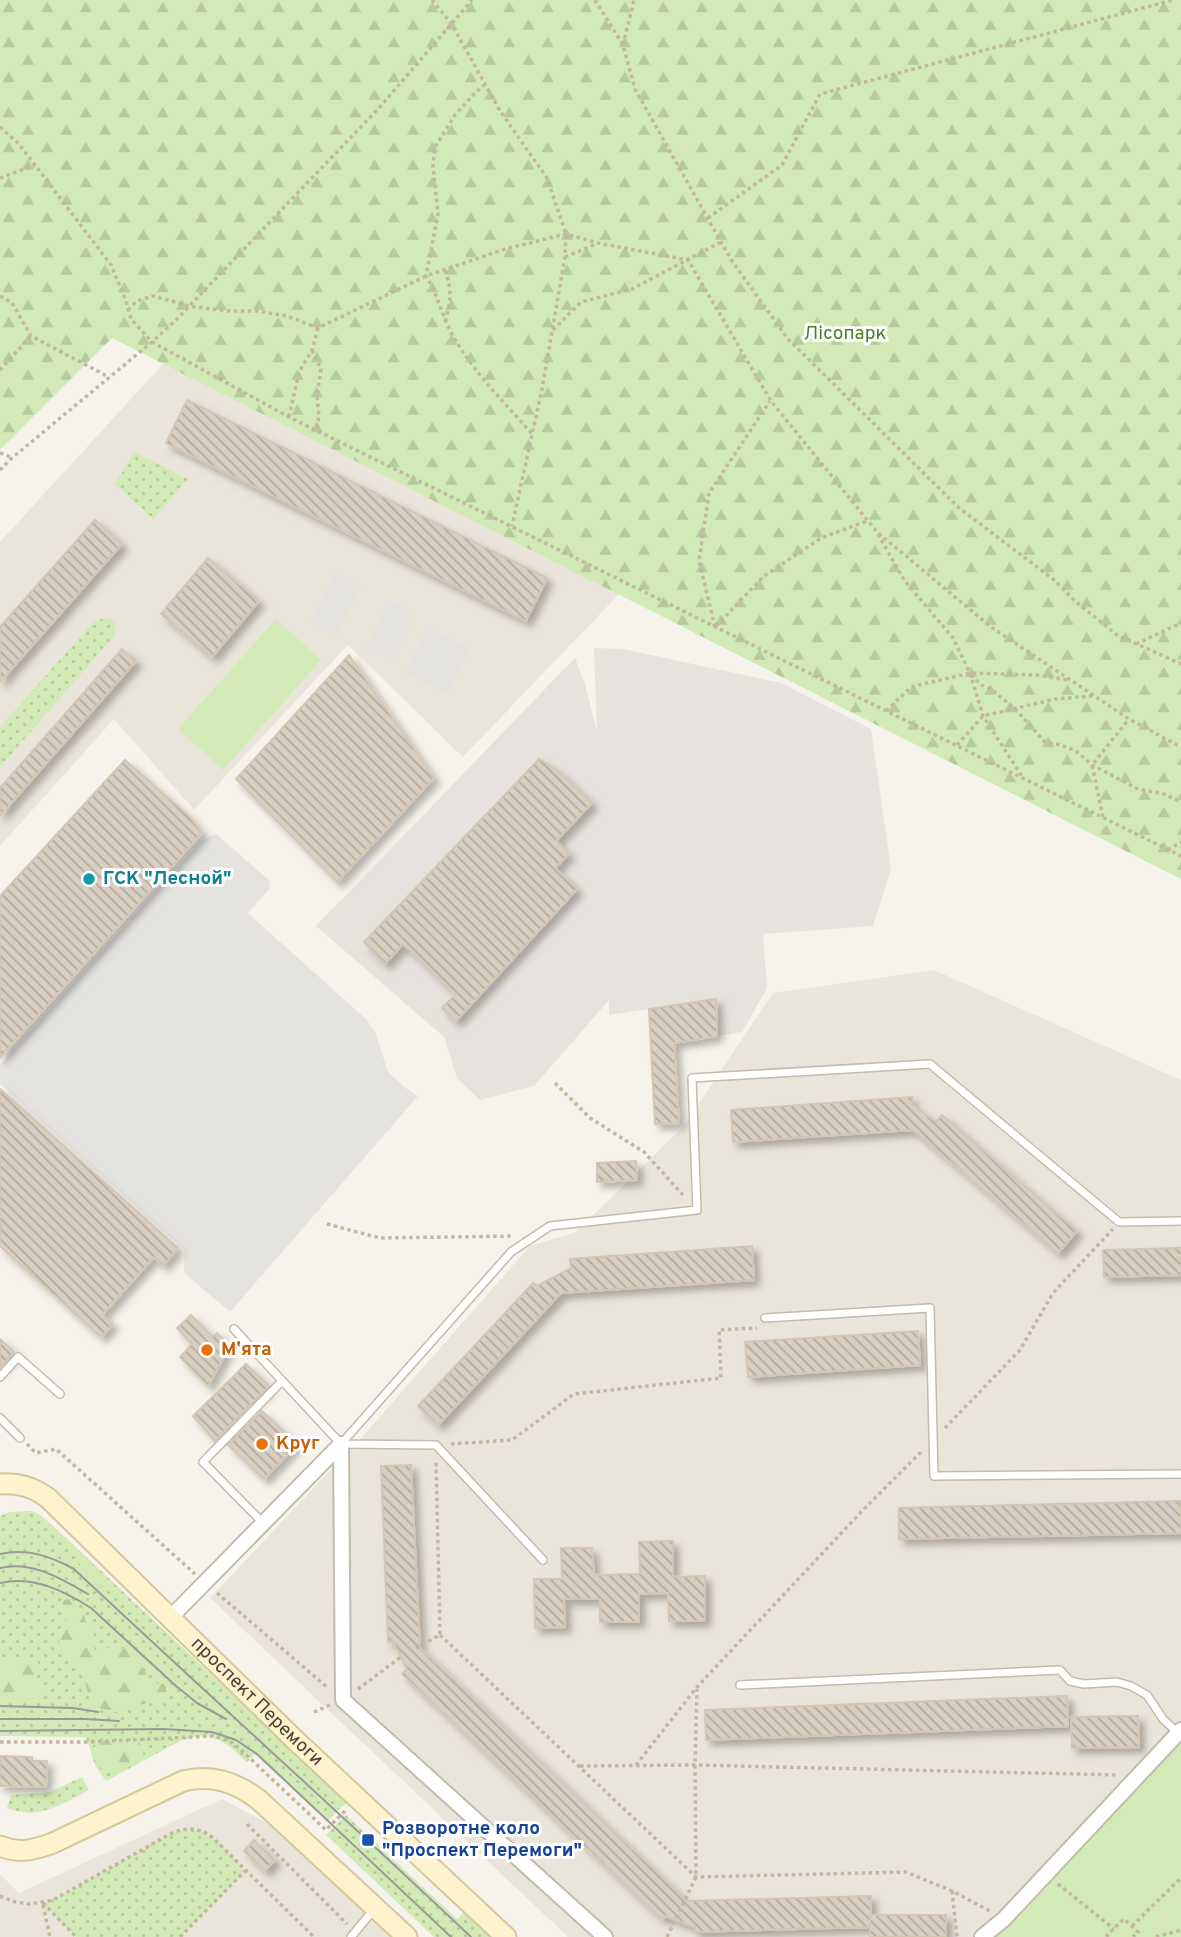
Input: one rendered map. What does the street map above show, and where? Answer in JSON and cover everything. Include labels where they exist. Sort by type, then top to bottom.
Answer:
[{"type":"main road","name":"проспект Перемоги","points":[[0,1484],[15,1484],[35,1489],[48,1498],[293,1738],[506,1937]]},
{"type":"main road","points":[[0,1846],[15,1851],[36,1849],[183,1782],[197,1778],[216,1779],[237,1786],[259,1800],[407,1937]]},
{"type":"street","points":[[171,1617],[341,1444]]},
{"type":"street","points":[[341,1444],[343,1700],[605,1937]]},
{"type":"street","points":[[982,1937],[1004,1919],[1180,1731]]},
{"type":"lane","points":[[341,1444],[511,1252],[536,1235],[550,1226],[697,1210],[692,1078],[930,1064],[1119,1222],[1181,1221]]},
{"type":"lane","points":[[765,1318],[930,1308],[934,1476],[1181,1474]]},
{"type":"lane","points":[[234,1329],[341,1444],[436,1445],[543,1559]]},
{"type":"lane","points":[[0,1377],[18,1357],[60,1394]]},
{"type":"lane","points":[[263,1523],[203,1462],[282,1381]]},
{"type":"lane","points":[[0,1418],[20,1438]]},
{"type":"lane","points":[[740,1685],[1060,1670],[1070,1681],[1084,1684],[1117,1682],[1131,1686],[1147,1695],[1163,1719],[1180,1731]]},
{"type":"lane","points":[[350,1934],[376,1908]]},
{"type":"path","points":[[432,0],[451,23],[500,111],[547,178],[566,234],[553,330],[512,527]]},
{"type":"path","points":[[0,470],[152,342],[189,306],[379,108],[472,0]]},
{"type":"path","points":[[595,0],[623,45],[635,89],[721,242],[788,339],[959,508],[1054,579],[1076,602],[1117,635],[1181,664]]},
{"type":"path","points":[[623,45],[634,0]]},
{"type":"path","points":[[708,218],[782,165],[820,94],[1173,0]]},
{"type":"path","points":[[485,85],[455,116],[435,147],[433,165],[439,214],[426,276],[445,321],[477,373],[533,435]]},
{"type":"path","points":[[0,127],[36,165],[111,265],[131,319],[152,342],[289,417],[1181,856]]},
{"type":"path","points":[[0,178],[36,165]]},
{"type":"path","points":[[126,301],[153,296],[189,306],[287,316],[318,328],[426,276],[505,249],[566,234],[598,243],[688,260],[771,401],[877,532],[991,627],[1129,719],[1181,747]]},
{"type":"path","points":[[553,330],[581,302],[632,289],[721,242]]},
{"type":"path","points":[[565,257],[598,243]]},
{"type":"path","points":[[445,270],[450,286],[450,306],[445,321]]},
{"type":"path","points":[[0,296],[12,303],[31,336],[109,377]]},
{"type":"path","points":[[128,310],[137,301]]},
{"type":"path","points":[[289,417],[299,372],[312,350],[318,328]]},
{"type":"path","points":[[0,370],[31,336]]},
{"type":"path","points":[[312,350],[321,369],[316,430]]},
{"type":"path","points":[[715,626],[699,561],[709,493],[771,401]]},
{"type":"path","points":[[0,453],[12,458]]},
{"type":"path","points":[[715,626],[764,576],[821,538],[867,521]]},
{"type":"path","points":[[877,532],[904,580],[953,638],[970,673],[983,716],[1024,779]]},
{"type":"path","points":[[1136,644],[1181,623]]},
{"type":"path","points":[[886,711],[911,687],[970,673],[1071,680]]},
{"type":"path","points":[[970,673],[981,685],[999,695],[1015,709],[1045,742],[1076,751],[1092,765],[1138,789],[1164,794],[1181,802]]},
{"type":"path","points":[[957,746],[983,716],[1055,699],[1094,696]]},
{"type":"path","points":[[1092,765],[1129,719]]},
{"type":"path","points":[[1092,765],[1103,817]]},
{"type":"path","points":[[1168,850],[1181,842]]},
{"type":"path","points":[[555,1083],[590,1118],[644,1152],[697,1210]]},
{"type":"path","points":[[636,1765],[697,1687],[862,1511],[1020,1350],[1053,1293],[1119,1222]]},
{"type":"path","points":[[327,1224],[380,1238],[536,1235]]},
{"type":"path","points":[[758,1328],[719,1330],[721,1378],[574,1394],[512,1440],[436,1445],[440,1635],[696,1877],[906,1872],[952,1891],[1004,1919]]},
{"type":"path","points":[[20,1438],[36,1453],[56,1450],[205,1583],[343,1700],[401,1657]]},
{"type":"path","points":[[416,1648],[440,1635]]},
{"type":"path","points":[[667,1937],[696,1877],[697,1687]]},
{"type":"path","points":[[0,1742],[88,1742],[213,1736],[229,1741],[239,1748],[326,1830],[350,1805]]},
{"type":"path","points":[[578,1766],[695,1765],[1138,1776]]},
{"type":"path","points":[[247,1824],[347,1923],[350,1934]]},
{"type":"path","points":[[0,1896],[22,1903],[43,1903],[61,1896],[170,1834],[184,1829],[197,1830],[208,1834],[314,1937]]},
{"type":"path","points":[[180,1937],[245,1871]]},
{"type":"path","points":[[1045,1874],[1114,1929]]},
{"type":"path","points":[[1132,1926],[1181,1878]]},
{"type":"path","points":[[952,1891],[957,1937]]},
{"type":"path","points":[[43,1903],[50,1937]]},
{"type":"path","points":[[43,1903],[76,1937]]},
{"type":"path","points":[[1108,1937],[1124,1919],[1138,1932],[1133,1937]]},
{"type":"path","points":[[1156,1937],[1181,1930]]},
{"type":"shaded area","points":[[163,364],[623,590],[463,757],[348,645],[194,810],[114,719],[0,846],[0,542]]},
{"type":"shaded area","points":[[336,572],[361,585],[336,633],[311,620]]},
{"type":"shaded area","points":[[389,600],[414,612],[391,659],[366,647]]},
{"type":"shaded area","points":[[428,627],[470,649],[447,694],[405,672]]},
{"type":"shaded area","points":[[594,648],[623,649],[781,683],[871,729],[891,869],[873,926],[763,934],[767,988],[742,1032],[717,1036],[715,999],[609,1015],[609,1000],[534,1086],[480,1100],[457,1078],[444,1037],[316,926],[575,658],[585,684],[597,732]]},
{"type":"shaded area","points":[[216,834],[269,880],[270,888],[248,913],[367,1020],[376,1034],[388,1072],[418,1096],[230,1312],[184,1273],[185,1250],[0,1084],[0,1065],[202,840]]},
{"type":"shaded area","points":[[934,970],[1181,1080],[1181,1937],[568,1937],[210,1598],[362,1437],[530,1246],[576,1232],[683,1127],[773,993]]},
{"type":"shaded area","points":[[222,1799],[304,1843],[402,1937],[0,1937],[0,1874],[19,1893]]},
{"type":"green space","name":"Лісопарк","points":[[0,0],[1181,0],[1181,879],[112,338],[0,450]]},
{"type":"green space","points":[[134,452],[188,479],[153,519],[115,484]]},
{"type":"green space","points":[[109,618],[116,624],[114,636],[0,767],[0,727],[95,620]]},
{"type":"green space","points":[[276,619],[321,660],[223,770],[178,729]]},
{"type":"green space","points":[[32,1511],[51,1524],[347,1802],[327,1821],[255,1754],[247,1762],[224,1743],[209,1737],[180,1741],[106,1781],[95,1765],[86,1737],[0,1736],[0,1516],[10,1512]]},
{"type":"green space","points":[[83,1561],[106,1580],[105,1586],[99,1587],[80,1570],[80,1563]]},
{"type":"green space","points":[[71,1599],[83,1610],[86,1622],[94,1634],[94,1653],[99,1656],[107,1648],[115,1647],[130,1650],[137,1657],[151,1683],[166,1686],[163,1698],[117,1712],[95,1707],[90,1702],[84,1677],[62,1652],[59,1642],[60,1629],[69,1616],[63,1603],[64,1600]]},
{"type":"green space","points":[[37,1657],[39,1668],[34,1676],[40,1686],[39,1697],[22,1701],[2,1701],[0,1659],[20,1661]]},
{"type":"green space","points":[[1181,1730],[1181,1937],[982,1937]]},
{"type":"green space","points":[[104,1741],[138,1741],[144,1750],[141,1760],[121,1770],[105,1770],[98,1765],[94,1755],[94,1747]]},
{"type":"green space","points":[[82,1777],[89,1790],[50,1809],[29,1813],[7,1808],[11,1795],[50,1792]]},
{"type":"green space","points":[[346,1815],[457,1919],[465,1911],[492,1937],[434,1937],[326,1835]]},
{"type":"green space","points":[[184,1829],[211,1837],[245,1871],[180,1937],[76,1937],[43,1903],[61,1896],[170,1834]]},
{"type":"building","points":[[187,400],[547,578],[526,621],[166,443]]},
{"type":"building","points":[[95,520],[122,544],[0,682],[0,627]]},
{"type":"building","points":[[208,558],[259,601],[212,657],[161,614]]},
{"type":"building","points":[[122,649],[136,661],[0,816],[0,788]]},
{"type":"building","points":[[349,655],[434,778],[337,882],[236,779]]},
{"type":"building","points":[[539,759],[558,771],[592,803],[556,841],[569,854],[555,868],[577,889],[456,1021],[442,1008],[456,994],[403,944],[385,964],[364,942]]},
{"type":"building","points":[[125,760],[190,817],[202,833],[0,1058],[0,896]]},
{"type":"building","points":[[716,999],[717,1036],[674,1043],[679,1123],[655,1124],[649,1009]]},
{"type":"building","points":[[0,1089],[178,1248],[163,1266],[154,1257],[102,1315],[113,1324],[101,1337],[0,1246]]},
{"type":"building","points":[[912,1097],[912,1105],[936,1122],[942,1115],[1077,1231],[1058,1253],[913,1130],[733,1142],[731,1110]]},
{"type":"building","points":[[636,1161],[637,1180],[597,1182],[597,1163]]},
{"type":"building","points":[[752,1246],[754,1280],[561,1293],[438,1425],[418,1406],[533,1283],[537,1286],[571,1268],[570,1259]]},
{"type":"building","points":[[1181,1248],[1181,1275],[1104,1277],[1103,1250]]},
{"type":"building","name":"Мʼята","points":[[191,1315],[213,1337],[217,1333],[230,1346],[208,1386],[180,1357],[192,1344],[177,1328]]},
{"type":"building","points":[[918,1331],[920,1365],[748,1377],[745,1342]]},
{"type":"building","points":[[0,1339],[14,1352],[0,1368]]},
{"type":"building","points":[[246,1364],[269,1386],[215,1441],[193,1416]]},
{"type":"building","name":"Круг","points":[[262,1411],[297,1444],[264,1479],[228,1445]]},
{"type":"building","points":[[411,1465],[420,1648],[687,1901],[871,1896],[870,1927],[695,1932],[695,1927],[665,1916],[662,1919],[402,1674],[407,1669],[393,1641],[388,1642],[381,1466]]},
{"type":"building","points":[[1181,1501],[1181,1533],[899,1539],[899,1508]]},
{"type":"building","points":[[673,1541],[673,1577],[705,1576],[705,1621],[669,1621],[668,1593],[639,1594],[639,1622],[600,1622],[600,1599],[564,1599],[565,1627],[535,1628],[534,1579],[562,1579],[561,1548],[592,1548],[594,1575],[640,1574],[639,1542]]},
{"type":"building","points":[[1067,1696],[1068,1726],[706,1740],[705,1710]]},
{"type":"building","points":[[1138,1716],[1139,1747],[1072,1748],[1071,1717]]},
{"type":"building","points":[[0,1756],[32,1757],[32,1761],[47,1761],[46,1787],[0,1786]]},
{"type":"building","points":[[254,1840],[275,1860],[265,1871],[244,1851]]},
{"type":"building","points":[[870,1915],[946,1915],[946,1937],[870,1937]]},
{"type":"tram line","points":[[0,1554],[38,1554],[74,1569],[471,1937]]},
{"type":"tram line","points":[[0,1568],[12,1566],[46,1572],[88,1594]]},
{"type":"tram line","points":[[0,1583],[24,1581],[48,1586],[91,1608],[176,1686],[197,1703],[226,1719]]},
{"type":"tram line","points":[[0,1706],[73,1708],[98,1712]]},
{"type":"tram line","points":[[0,1719],[119,1721]]},
{"type":"tram line","points":[[0,1731],[164,1729],[212,1732],[236,1740],[257,1754],[451,1937]]},
{"type":"place","name":"ГСК \"Лесной\"","points":[[89,879]]},
{"type":"place","name":"Мʼята","points":[[207,1350]]},
{"type":"place","name":"Круг","points":[[262,1444]]},
{"type":"place","name":"Розворотне коло \"Проспект Перемоги\"","points":[[368,1840]]}]
